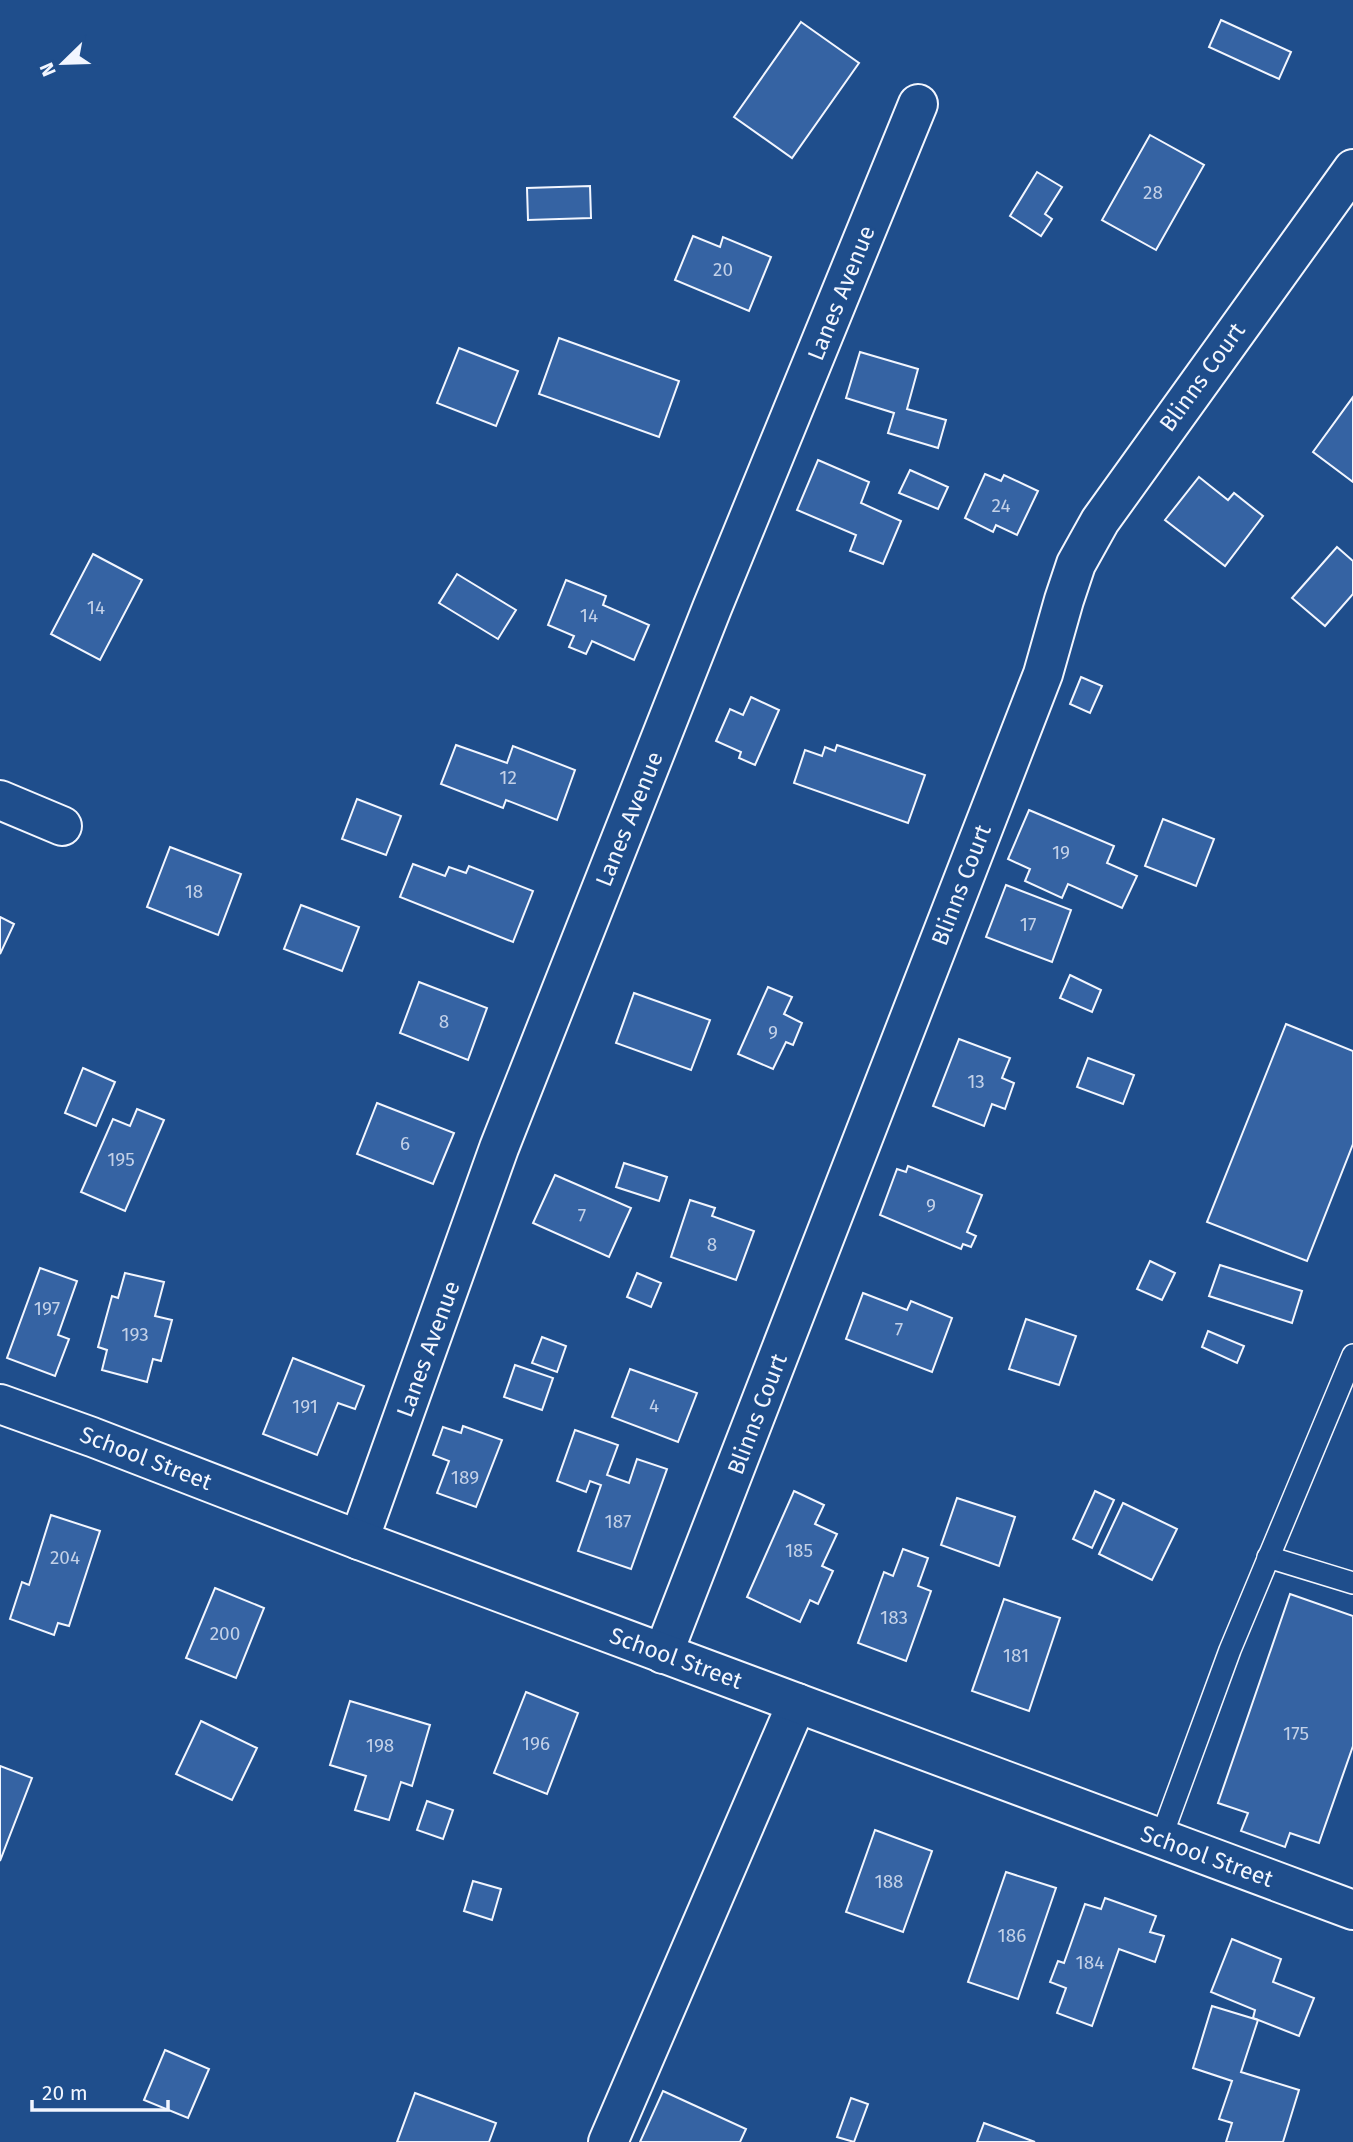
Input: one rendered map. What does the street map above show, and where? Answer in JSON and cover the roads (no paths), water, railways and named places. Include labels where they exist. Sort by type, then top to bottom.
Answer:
[{"type":"street","name":"Lanes Avenue","points":[[359,1541],[499,1148],[712,608],[918,104]]},
{"type":"street","name":"Blinns Court","points":[[663,1654],[1043,674],[1063,600],[1076,564],[1100,521],[1157,439],[1353,169]]},
{"type":"street","points":[[0,800],[62,826]]},
{"type":"street","name":"School Street","points":[[0,1404],[359,1541],[1353,1910]]},
{"type":"street","points":[[608,2142],[797,1703]]},
{"type":"lane","points":[[1161,1838],[1230,1650],[1353,1354]]},
{"type":"lane","points":[[1268,1558],[1353,1583]]}]
